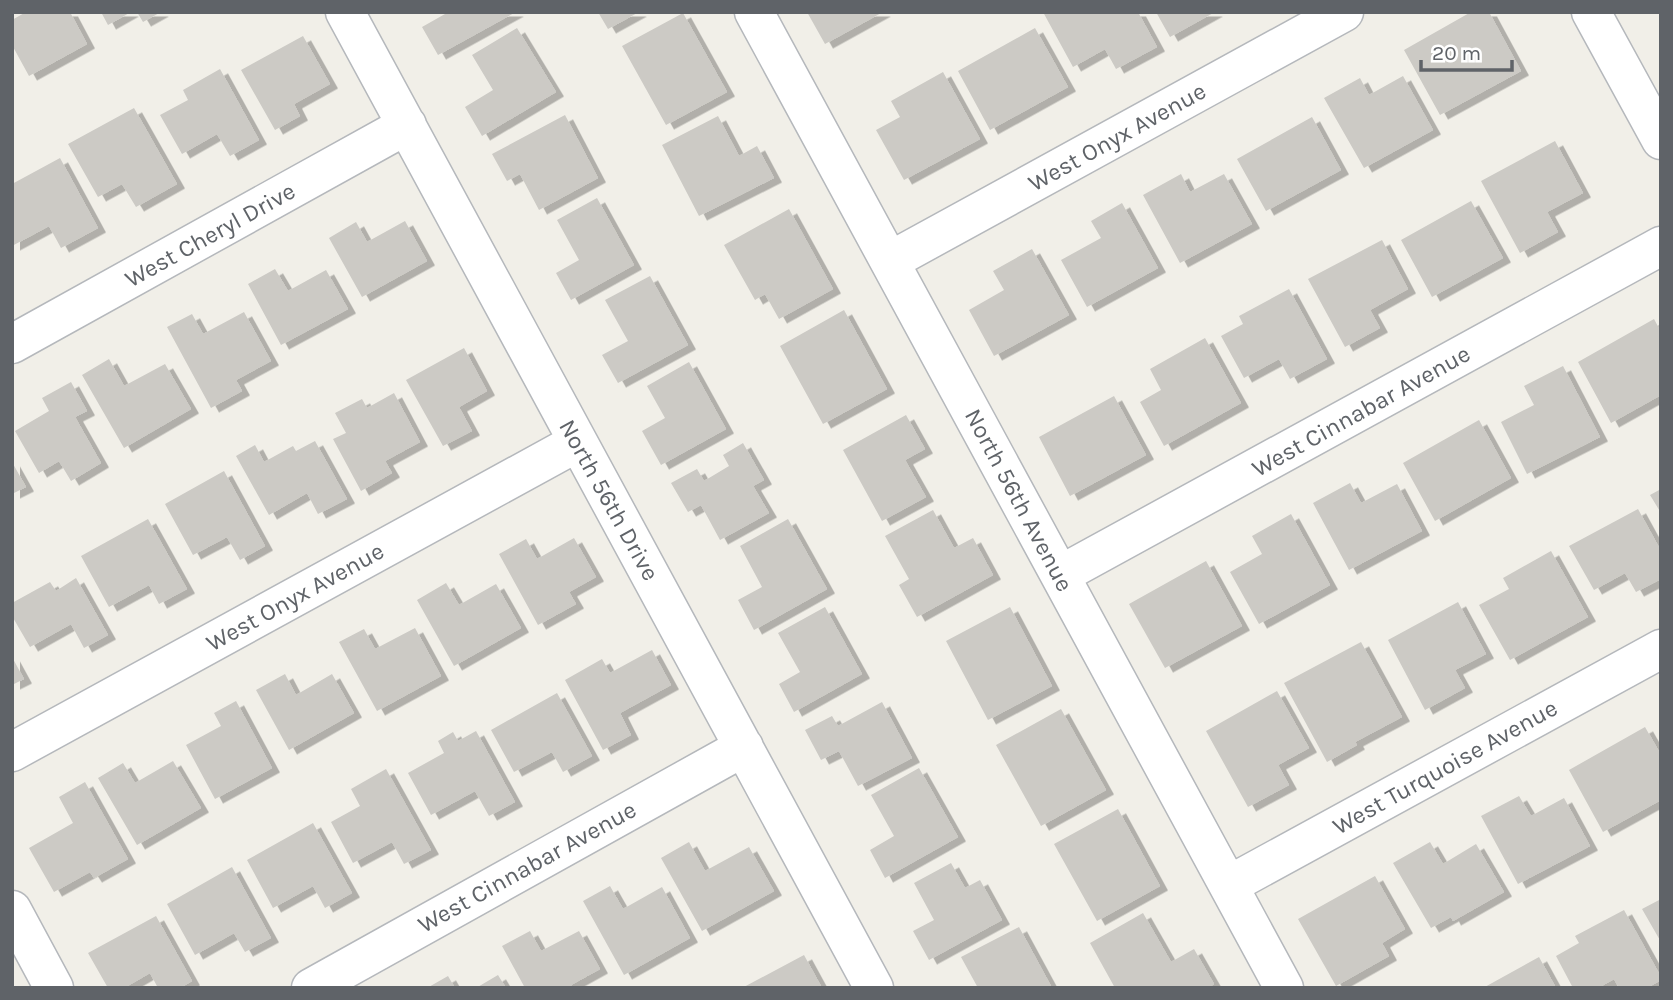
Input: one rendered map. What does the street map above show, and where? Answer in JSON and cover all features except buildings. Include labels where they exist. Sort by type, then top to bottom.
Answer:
[{"type":"street","name":"North 56th Drive","points":[[345,12],[874,988]]},
{"type":"street","name":"North 56th Avenue","points":[[754,12],[1284,988]]},
{"type":"street","name":"West Onyx Avenue","points":[[890,261],[1344,12]]},
{"type":"street","points":[[1591,12],[1661,140]]},
{"type":"street","name":"West Cheryl Drive","points":[[12,344],[407,125]]},
{"type":"street","name":"West Cinnabar Avenue","points":[[1060,575],[1661,246]]},
{"type":"street","name":"West Onyx Avenue","points":[[12,752],[578,442]]},
{"type":"street","name":"West Turquoise Avenue","points":[[1229,885],[1661,649]]},
{"type":"street","name":"West Cinnabar Avenue","points":[[311,988],[744,747]]},
{"type":"street","points":[[12,910],[54,988]]}]
